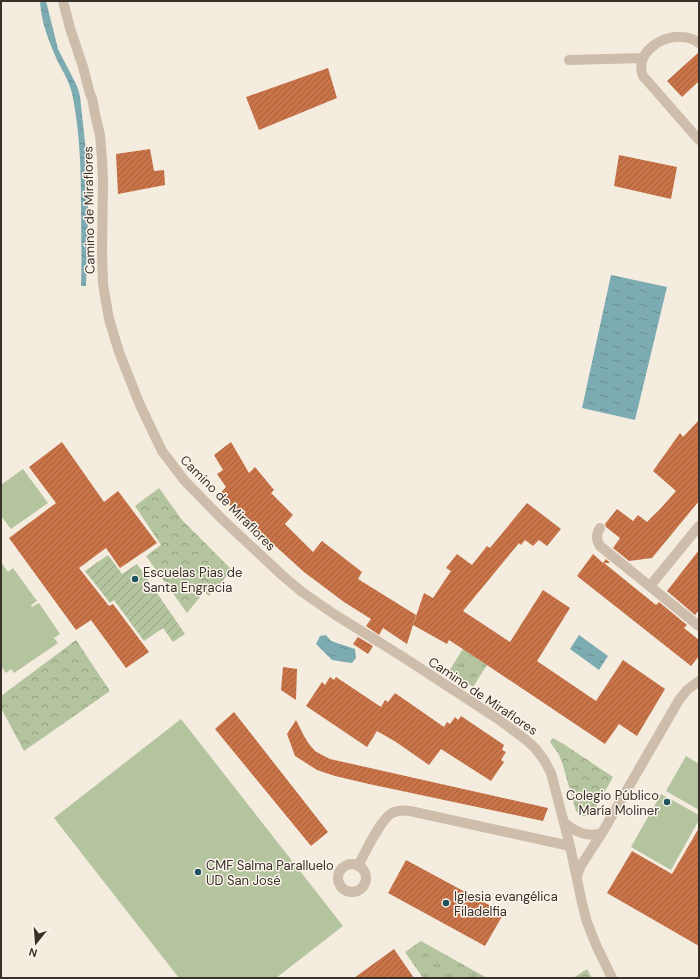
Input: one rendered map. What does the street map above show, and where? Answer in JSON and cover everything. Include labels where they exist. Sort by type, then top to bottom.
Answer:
[{"type":"street","name":"Camino de Miraflores","points":[[63,1],[92,98],[94,114],[100,135],[103,181],[103,284],[109,319],[119,352],[140,405],[162,451],[184,480],[222,519],[302,592],[498,719],[535,748],[551,773],[565,823],[587,922],[598,950],[612,978]]},
{"type":"street","points":[[699,42],[681,36],[662,40],[648,51],[641,64],[643,76],[699,140]]},
{"type":"street","points":[[569,60],[643,58]]},
{"type":"street","points":[[650,586],[699,526]]},
{"type":"street","points":[[600,528],[598,530],[597,538],[600,546],[699,626]]},
{"type":"street","points":[[577,878],[580,867],[679,700],[699,681]]},
{"type":"street","points":[[358,866],[383,821],[391,813],[398,811],[410,811],[570,846]]},
{"type":"street","points":[[565,823],[574,830],[584,834],[595,835],[602,832]]},
{"type":"green space","points":[[23,469],[48,503],[11,529],[1,516],[1,485]]},
{"type":"green space","points":[[159,488],[182,520],[232,570],[209,596],[204,592],[187,613],[146,556],[161,545],[135,506]]},
{"type":"green space","points":[[108,555],[122,574],[137,564],[185,634],[173,642],[163,628],[144,641],[114,600],[110,603],[85,571]]},
{"type":"green space","points":[[1,562],[8,572],[13,568],[37,601],[31,605],[32,607],[39,603],[60,634],[54,638],[58,643],[14,673],[11,669],[6,673],[1,666]]},
{"type":"green space","points":[[76,640],[110,691],[24,751],[1,708],[1,696]]},
{"type":"green space","points":[[463,649],[487,665],[473,687],[449,671]]},
{"type":"green space","name":"CMF Salma Paralluelo UD San José","points":[[181,719],[343,926],[276,978],[179,978],[54,818]]},
{"type":"green space","points":[[553,738],[613,777],[592,814],[588,816],[583,816],[576,811],[562,762],[558,753],[550,742]]},
{"type":"green space","points":[[686,756],[699,764],[699,810],[666,791]]},
{"type":"green space","points":[[661,794],[699,815],[699,820],[671,870],[631,847]]},
{"type":"green space","points":[[421,941],[487,978],[423,978],[405,952]]},
{"type":"green space","points":[[587,969],[592,978],[573,978]]},
{"type":"water","points":[[40,1],[46,1],[58,49],[77,86],[80,96],[87,161],[88,217],[86,286],[81,286],[79,139],[72,93],[46,32]]},
{"type":"water","points":[[611,275],[667,287],[635,420],[582,408]]},
{"type":"water","points":[[326,635],[331,641],[355,649],[356,658],[352,663],[332,660],[316,644],[320,636]]},
{"type":"water","points":[[579,635],[608,656],[599,670],[570,649]]},
{"type":"building","points":[[699,52],[699,81],[682,97],[667,81]]},
{"type":"building","points":[[328,68],[337,98],[259,130],[246,97]]},
{"type":"building","points":[[150,149],[154,171],[164,170],[165,185],[118,194],[116,154]]},
{"type":"building","points":[[619,155],[677,167],[671,199],[614,186]]},
{"type":"building","points":[[699,420],[699,501],[652,558],[629,561],[613,548],[620,538],[606,527],[605,524],[617,509],[633,521],[638,515],[647,522],[662,507],[676,491],[653,471],[680,433],[683,437]]},
{"type":"building","points":[[62,442],[104,502],[118,491],[157,543],[120,568],[106,548],[79,568],[109,606],[113,604],[149,652],[126,668],[91,620],[76,630],[9,538],[56,503],[29,467]]},
{"type":"building","points":[[231,442],[249,473],[255,467],[274,490],[271,493],[293,515],[285,524],[313,552],[322,541],[362,572],[358,579],[416,615],[407,644],[383,628],[379,635],[366,626],[371,619],[344,602],[304,572],[219,495],[226,487],[217,474],[223,470],[214,455]]},
{"type":"building","points":[[527,503],[561,529],[547,546],[539,540],[533,546],[525,540],[521,545],[519,543],[463,611],[510,642],[543,590],[570,608],[537,661],[596,701],[623,660],[665,689],[637,736],[619,724],[605,744],[449,640],[447,644],[413,625],[424,593],[433,598],[451,571],[446,568],[457,554],[472,565],[487,546],[490,548]]},
{"type":"building","points":[[699,550],[699,610],[695,615],[667,591]]},
{"type":"building","points":[[593,554],[603,563],[606,559],[610,563],[604,563],[656,605],[659,602],[687,625],[684,628],[699,640],[699,656],[691,666],[577,576]]},
{"type":"building","points":[[358,637],[373,646],[368,654],[353,644]]},
{"type":"building","points":[[283,667],[297,669],[296,700],[281,690]]},
{"type":"building","points":[[330,677],[334,680],[336,677],[381,707],[385,700],[388,702],[395,693],[444,727],[447,722],[450,724],[455,717],[458,720],[461,716],[504,745],[502,750],[506,752],[501,760],[504,762],[491,781],[441,749],[429,765],[377,731],[367,747],[306,706],[322,682],[325,685]]},
{"type":"building","points":[[234,712],[328,832],[311,846],[215,729]]},
{"type":"building","points":[[296,720],[304,736],[315,751],[330,759],[548,808],[543,821],[369,784],[317,770],[295,756],[287,734]]},
{"type":"building","points":[[699,828],[699,946],[607,893],[632,851],[672,874]]},
{"type":"building","name":"Iglesia evangélica Filadelfia","points":[[406,860],[504,913],[485,946],[388,893]]},
{"type":"building","points":[[394,949],[414,978],[354,978]]},
{"type":"place","name":"Escuelas Pias de Santa Engracia","points":[[135,579]]},
{"type":"place","name":"Colegio Público María Moliner","points":[[667,802]]},
{"type":"place","name":"CMF Salma Paralluelo UD San José","points":[[198,872]]},
{"type":"place","name":"Iglesia evangélica Filadelfia","points":[[446,903]]}]
